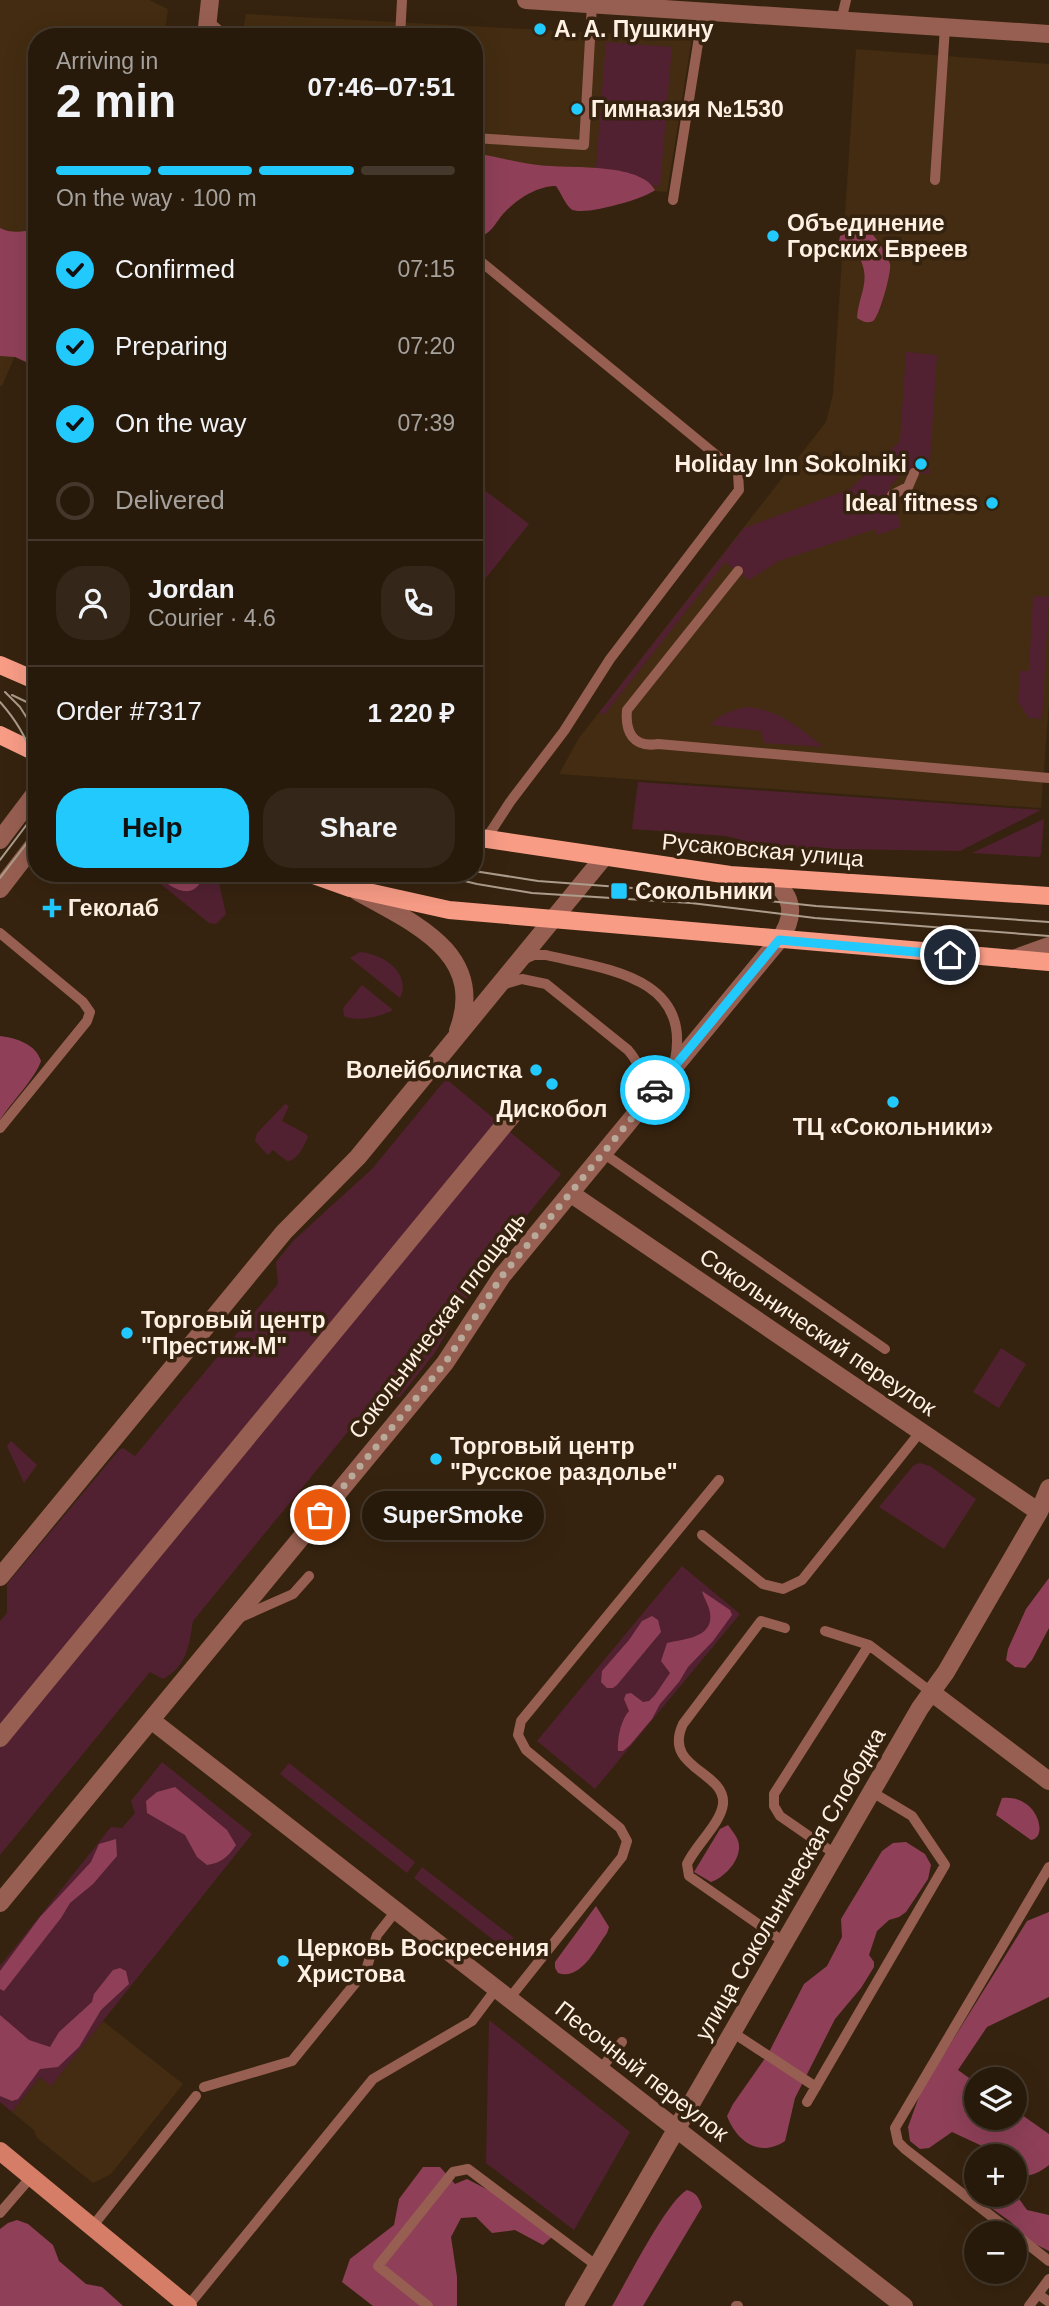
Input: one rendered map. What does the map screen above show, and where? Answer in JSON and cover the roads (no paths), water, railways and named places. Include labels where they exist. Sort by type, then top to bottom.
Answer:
[{"type":"main road","points":[[0,665],[28,677]]},
{"type":"main road","points":[[0,735],[28,749]]},
{"type":"main road","name":"Русаковская улица","points":[[483,839],[730,876],[1049,897]]},
{"type":"main road","points":[[333,882],[449,910],[1049,962]]},
{"type":"main road","points":[[0,2151],[188,2306]]},
{"type":"street","points":[[207,28],[210,0]]},
{"type":"street","points":[[526,0],[1049,34]]},
{"type":"street","points":[[0,840],[28,803]]},
{"type":"street","points":[[0,890],[28,853]]},
{"type":"street","points":[[0,1577],[284,1232],[358,1157],[604,857]]},
{"type":"street","points":[[764,878],[781,888],[790,903],[790,921],[779,940]]},
{"type":"street","points":[[350,888],[426,931],[449,952],[459,969],[465,999],[463,1019],[456,1038]]},
{"type":"street","name":"Сокольническая площадь","points":[[0,1903],[445,1363],[502,1276],[779,940]]},
{"type":"street","points":[[1013,959],[1049,946]]},
{"type":"street","points":[[0,1738],[514,1113]]},
{"type":"street","name":"Сокольнический переулок","points":[[570,1193],[1039,1512]]},
{"type":"street","name":"улица Сокольническая Слободка","points":[[574,2306],[835,1854],[1039,1512],[1049,1488]]},
{"type":"street","points":[[931,1692],[1049,1781]]},
{"type":"street","name":"Песочный переулок","points":[[151,1720],[676,2129],[892,2302]]},
{"type":"lane","points":[[400,28],[401,0]]},
{"type":"lane","points":[[841,21],[846,0]]},
{"type":"lane","points":[[483,139],[584,145],[592,4]]},
{"type":"lane","points":[[673,200],[703,12]]},
{"type":"lane","points":[[935,180],[945,27]]},
{"type":"lane","points":[[483,263],[738,473],[739,490],[610,659],[564,731],[483,835]]},
{"type":"lane","points":[[892,495],[908,487],[914,472]]},
{"type":"lane","points":[[738,571],[627,710],[625,723],[633,739],[645,746],[1049,778]]},
{"type":"lane","points":[[0,933],[83,1002],[90,1012],[87,1021],[0,1128]]},
{"type":"lane","points":[[515,966],[534,955],[546,955],[628,975],[645,983],[659,996],[670,1012],[676,1030],[674,1067]]},
{"type":"lane","points":[[493,992],[514,980],[530,979],[546,984],[628,1051],[636,1059],[642,1073],[643,1089],[640,1104],[632,1118]]},
{"type":"lane","points":[[603,1153],[885,1349]]},
{"type":"lane","points":[[702,1535],[763,1584],[783,1589],[802,1580],[920,1431]]},
{"type":"lane","points":[[188,2306],[373,2079],[472,2021],[502,1994],[622,1857],[627,1841],[620,1828],[526,1749],[518,1735],[521,1721],[719,1480]]},
{"type":"lane","points":[[232,1621],[293,1594],[309,1576]]},
{"type":"lane","points":[[784,1942],[689,1876],[689,1858],[718,1817],[723,1808],[723,1798],[712,1782],[682,1754],[679,1733],[761,1621],[785,1628]]},
{"type":"lane","points":[[825,1631],[869,1646],[931,1692]]},
{"type":"lane","points":[[835,1854],[780,1816],[774,1805],[774,1794],[869,1646]]},
{"type":"lane","points":[[807,2102],[945,1865],[912,1816],[872,1791]]},
{"type":"lane","points":[[997,2221],[905,2149],[898,2142],[895,2128],[1049,1867]]},
{"type":"lane","points":[[204,2087],[292,2061],[366,1969],[377,1934],[396,1911]]},
{"type":"lane","points":[[732,2032],[816,2087]]},
{"type":"lane","points":[[600,2070],[622,2042]]},
{"type":"lane","points":[[92,2227],[196,2096]]},
{"type":"lane","points":[[428,2306],[378,2266],[453,2172],[460,2170],[468,2169],[597,2266]]},
{"type":"lane","points":[[0,2213],[31,2177]]},
{"type":"lane","points":[[1027,2244],[1049,2261]]},
{"type":"lane","points":[[1028,2306],[1049,2279]]},
{"type":"lane","points":[[1038,2294],[1049,2302]]},
{"type":"tram line","points":[[5,692],[28,720]]},
{"type":"tram line","points":[[12,695],[28,703]]},
{"type":"tram line","points":[[0,702],[28,745]]},
{"type":"tram line","points":[[0,860],[28,823]]},
{"type":"tram line","points":[[0,878],[28,842]]},
{"type":"tram line","points":[[483,872],[538,881],[687,892],[816,906],[1049,922]]},
{"type":"tram line","points":[[469,882],[532,893],[691,903],[815,918],[1049,936]]},
{"type":"place","name":"А. А. Пушкину","points":[[540,29]]},
{"type":"place","name":"Гимназия №1530","points":[[577,109]]},
{"type":"place","name":"Объединение Горских Евреев","points":[[773,236]]},
{"type":"place","name":"Holiday Inn Sokolniki","points":[[921,464]]},
{"type":"place","name":"Ideal fitness","points":[[992,503]]},
{"type":"place","name":"Сокольники","points":[[619,891]]},
{"type":"place","name":"Геколаб","points":[[52,908]]},
{"type":"place","name":"Волейболистка","points":[[536,1070]]},
{"type":"place","name":"Дискобол","points":[[552,1084]]},
{"type":"place","name":"ТЦ «Сокольники»","points":[[893,1102]]},
{"type":"place","name":"Торговый центр \"Престиж-М\"","points":[[127,1333]]},
{"type":"place","name":"Торговый центр \"Русское раздолье\"","points":[[436,1459]]},
{"type":"place","name":"SuperSmoke","points":[[320,1515]]},
{"type":"place","name":"Церковь Воскресения Христова","points":[[283,1961]]}]
